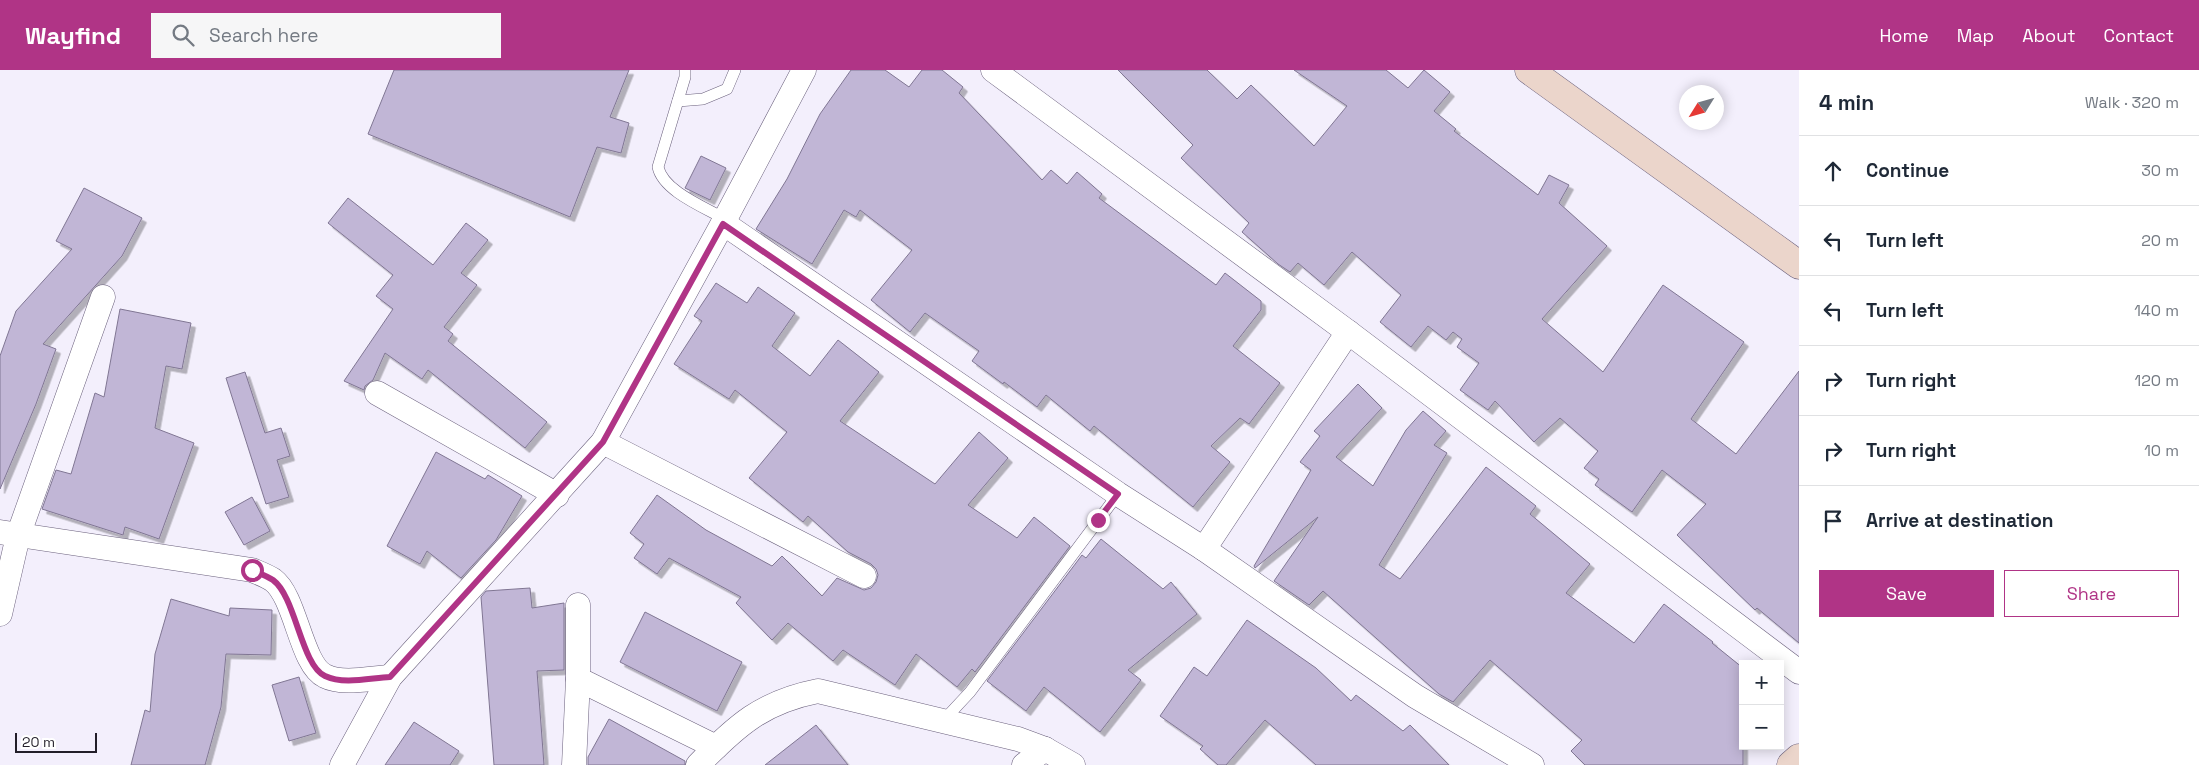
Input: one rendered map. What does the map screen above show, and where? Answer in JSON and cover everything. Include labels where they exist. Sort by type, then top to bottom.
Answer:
[{"type":"main road","points":[[1529,70],[1799,265]]},
{"type":"main road","points":[[1791,765],[1799,758]]},
{"type":"street","points":[[342,765],[390,677],[557,495],[603,442],[804,70]]},
{"type":"street","points":[[993,70],[1348,332],[1799,672]]},
{"type":"street","points":[[724,221],[1118,494],[1204,549],[1416,696],[1532,765]]},
{"type":"street","points":[[0,614],[9,534],[104,297]]},
{"type":"street","points":[[1204,549],[1348,332]]},
{"type":"street","points":[[378,393],[557,495]]},
{"type":"street","points":[[603,442],[864,576]]},
{"type":"street","points":[[9,534],[252,570],[274,581],[285,598],[315,666],[324,676],[341,680],[390,677]]},
{"type":"street","points":[[574,765],[578,679],[578,605]]},
{"type":"street","points":[[578,679],[716,747]]},
{"type":"street","points":[[698,765],[740,724],[765,708],[793,696],[818,691],[1018,739],[1045,749],[1073,765]]},
{"type":"street","points":[[1024,765],[1045,749]]},
{"type":"lane","points":[[685,70],[685,77],[658,167],[660,176],[668,186],[724,221]]},
{"type":"lane","points":[[678,101],[703,99],[727,89],[735,70]]},
{"type":"lane","points":[[943,721],[970,692],[1118,494]]},
{"type":"building","points":[[394,70],[629,70],[610,117],[629,123],[621,153],[597,147],[570,217],[368,134]]},
{"type":"building","points":[[851,70],[885,70],[909,87],[922,70],[942,70],[963,87],[959,93],[1042,180],[1051,170],[1067,184],[1077,172],[1102,194],[1099,198],[1216,285],[1225,273],[1261,301],[1261,310],[1233,346],[1280,383],[1249,424],[1240,418],[1211,446],[1230,462],[1193,507],[1094,426],[1090,431],[1046,395],[1037,407],[1004,382],[1003,384],[972,361],[979,351],[925,313],[910,332],[871,300],[912,250],[860,210],[856,217],[844,210],[812,264],[756,229],[787,179],[820,114]]},
{"type":"building","points":[[1118,70],[1207,70],[1237,99],[1251,85],[1314,146],[1347,106],[1294,70],[1386,70],[1408,88],[1424,70],[1450,92],[1434,111],[1456,129],[1454,131],[1538,195],[1549,175],[1569,185],[1559,203],[1607,246],[1542,319],[1603,372],[1663,285],[1744,342],[1691,419],[1736,454],[1799,371],[1799,643],[1757,608],[1755,610],[1677,535],[1706,504],[1662,470],[1632,512],[1595,485],[1599,479],[1584,468],[1598,451],[1560,418],[1534,442],[1495,401],[1488,410],[1460,390],[1479,363],[1457,347],[1462,339],[1453,332],[1446,340],[1428,326],[1411,347],[1380,322],[1401,295],[1352,252],[1324,285],[1298,263],[1290,272],[1278,264],[1242,232],[1249,223],[1181,158],[1193,145]]},
{"type":"building","points":[[701,156],[726,168],[710,200],[685,188]]},
{"type":"building","points":[[84,188],[142,218],[122,256],[43,344],[56,349],[36,404],[0,489],[0,356],[16,311],[72,249],[56,241]]},
{"type":"building","points":[[348,198],[433,265],[466,223],[488,240],[461,273],[477,285],[444,327],[453,334],[448,341],[547,422],[525,448],[428,370],[422,379],[385,353],[373,380],[365,386],[364,390],[344,381],[393,309],[376,296],[393,275],[328,223]]},
{"type":"building","points":[[716,283],[747,303],[758,287],[795,313],[772,346],[810,376],[838,340],[879,372],[840,421],[935,484],[979,432],[1008,458],[968,505],[1017,538],[1034,517],[1070,546],[975,672],[972,669],[957,687],[916,654],[895,685],[843,650],[833,661],[788,623],[772,640],[736,603],[741,597],[669,558],[657,574],[634,558],[644,544],[630,533],[657,495],[706,530],[772,566],[782,556],[822,596],[837,578],[864,590],[871,588],[876,582],[878,575],[876,569],[871,564],[848,552],[808,516],[803,522],[749,478],[787,432],[735,390],[729,399],[674,364],[702,321],[694,316]]},
{"type":"building","points":[[120,309],[191,323],[182,369],[166,366],[155,428],[194,443],[159,539],[125,527],[123,535],[42,509],[56,470],[71,474],[95,393],[104,397]]},
{"type":"building","points":[[245,372],[265,433],[281,428],[290,456],[277,460],[289,497],[266,504],[226,378]]},
{"type":"building","points":[[1358,384],[1382,408],[1336,457],[1373,486],[1406,430],[1423,411],[1446,431],[1434,445],[1447,453],[1379,565],[1400,579],[1486,467],[1536,506],[1530,514],[1590,564],[1566,593],[1634,643],[1664,604],[1739,665],[1739,750],[1743,750],[1743,765],[1585,765],[1571,751],[1582,740],[1490,660],[1453,702],[1439,694],[1323,591],[1309,605],[1274,581],[1318,517],[1255,568],[1254,566],[1311,470],[1300,462],[1320,436],[1314,431]]},
{"type":"building","points":[[436,452],[485,479],[488,475],[522,496],[496,540],[461,578],[427,551],[420,564],[387,546]]},
{"type":"building","points":[[252,497],[270,531],[244,545],[225,512]]},
{"type":"building","points":[[1101,539],[1163,589],[1171,582],[1197,614],[1128,670],[1141,680],[1100,732],[1044,687],[1026,711],[987,681],[1082,555],[1086,558]]},
{"type":"building","points":[[530,588],[532,608],[564,603],[564,670],[537,671],[544,765],[494,765],[481,597],[486,591]]},
{"type":"building","points":[[171,599],[229,616],[230,608],[272,610],[271,655],[226,654],[221,707],[205,765],[131,765],[145,710],[150,712],[155,654]]},
{"type":"building","points":[[645,612],[742,662],[717,711],[620,662]]},
{"type":"building","points":[[1247,620],[1316,668],[1351,701],[1356,695],[1403,731],[1410,725],[1449,765],[1316,765],[1265,720],[1226,765],[1218,765],[1200,749],[1203,746],[1160,716],[1194,667],[1207,676]]},
{"type":"building","points":[[299,677],[316,733],[289,741],[272,685]]},
{"type":"building","points":[[609,719],[685,761],[685,765],[588,765],[588,757]]},
{"type":"building","points":[[414,722],[459,751],[450,765],[385,765]]},
{"type":"building","points":[[816,725],[848,765],[765,765]]},
{"type":"route","points":[[252,570],[274,581],[285,598],[315,666],[324,676],[341,680],[390,677],[557,495],[603,442],[723,224],[1118,494],[1098,520]]}]
